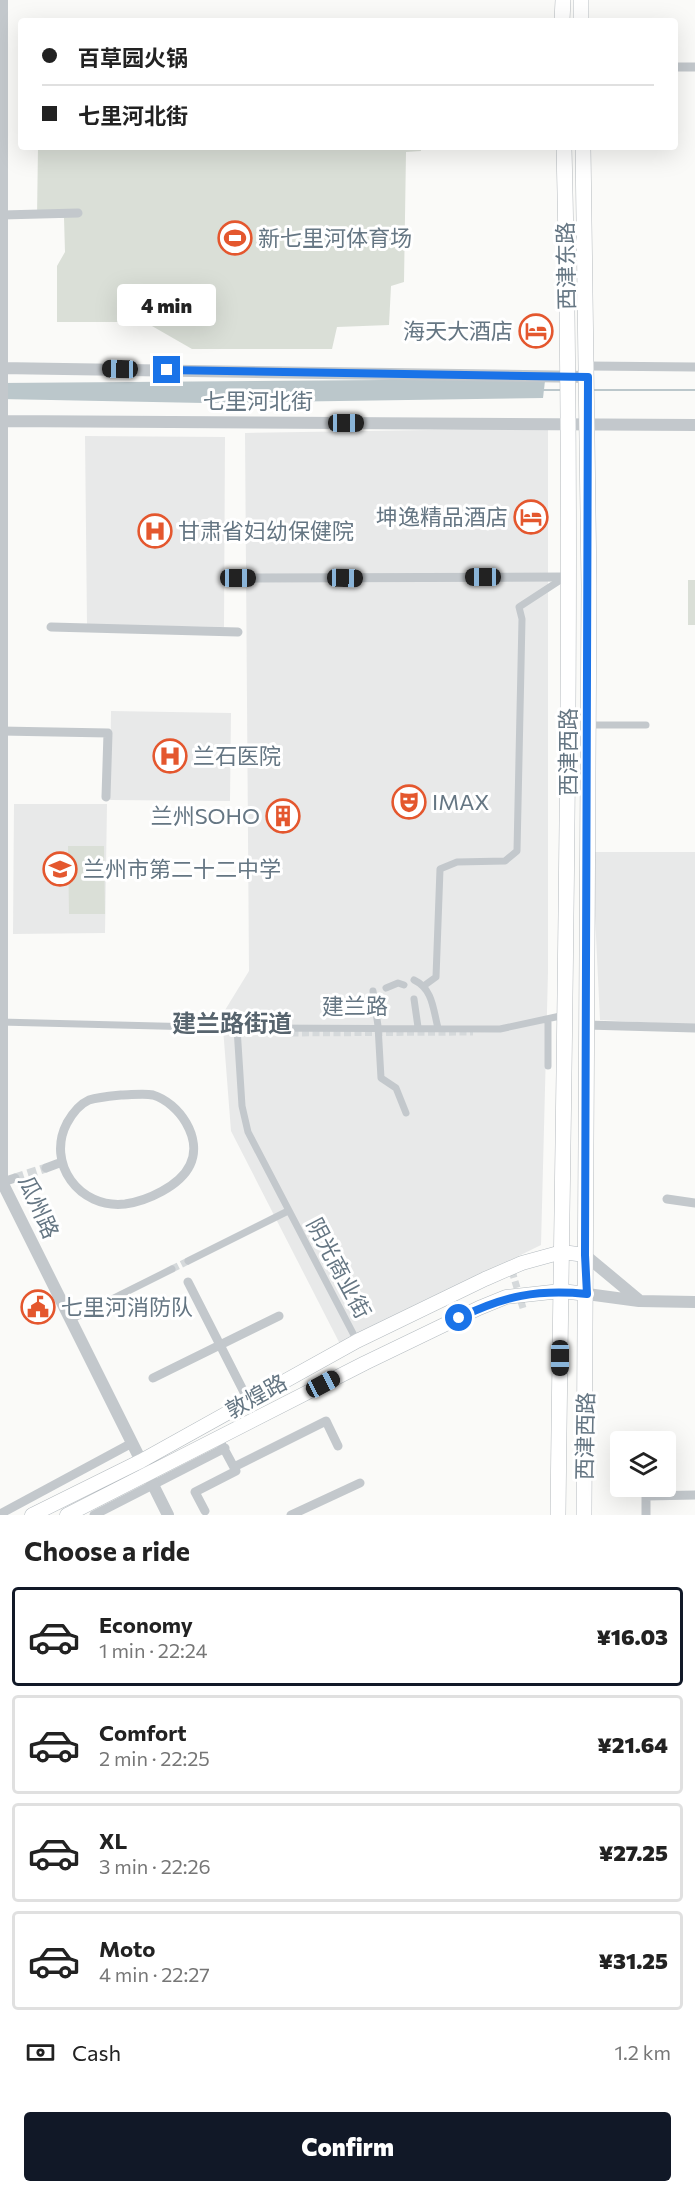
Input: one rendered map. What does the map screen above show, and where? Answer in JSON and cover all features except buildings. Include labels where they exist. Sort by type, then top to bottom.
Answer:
[{"type":"main road","points":[[562,18],[563,0]]},
{"type":"main road","points":[[581,0],[581,18]]},
{"type":"main road","name":"西津东路","points":[[564,150],[568,380]]},
{"type":"main road","name":"西津东路","points":[[583,150],[588,376]]},
{"type":"main road","name":"西津西路","points":[[584,1515],[587,1294],[585,1255],[588,376]]},
{"type":"main road","name":"西津西路","points":[[558,1515],[568,886],[566,581],[568,380]]},
{"type":"main road","points":[[566,581],[589,586]]},
{"type":"main road","name":"敦煌路","points":[[67,1515],[148,1473],[248,1400],[357,1341],[522,1263],[562,1252],[585,1255]]},
{"type":"main road","name":"敦煌路","points":[[32,1515],[148,1473],[221,1443],[479,1308],[506,1297],[561,1291],[587,1294]]},
{"type":"street","name":"瓜州路","points":[[2,0],[1,1183],[168,1515]]},
{"type":"street","points":[[678,67],[695,67]]},
{"type":"street","points":[[2,215],[78,213]]},
{"type":"street","points":[[588,376],[695,367]]},
{"type":"street","name":"七里河北街","points":[[1,372],[568,380],[588,376]]},
{"type":"street","name":"七里河北街","points":[[1,422],[695,425]]},
{"type":"street","points":[[238,578],[566,581]]},
{"type":"street","points":[[425,985],[436,977],[440,869],[457,862],[505,861],[517,851],[522,619],[519,607],[566,581]]},
{"type":"street","points":[[51,627],[238,632]]},
{"type":"street","points":[[588,725],[646,725]]},
{"type":"street","points":[[1,731],[108,733],[106,797]]},
{"type":"street","points":[[414,980],[425,985],[438,1028]]},
{"type":"street","points":[[386,987],[398,983],[404,985]]},
{"type":"street","points":[[373,991],[381,1078],[396,1088],[406,1113]]},
{"type":"street","points":[[414,999],[418,1027]]},
{"type":"street","name":"建兰路","points":[[0,1022],[237,1028],[378,1026],[500,1029],[565,1016]]},
{"type":"street","points":[[548,1019],[548,1066]]},
{"type":"street","points":[[586,1024],[695,1028]]},
{"type":"street","name":"阴光商业街","points":[[237,1028],[242,1106],[248,1132],[357,1341]]},
{"type":"street","points":[[121,1095],[153,1095],[172,1105],[186,1121],[192,1142],[191,1163],[180,1179],[160,1192],[125,1204],[100,1202],[81,1193],[67,1176],[62,1162],[60,1156],[62,1134],[71,1115],[88,1101],[121,1095]]},
{"type":"street","points":[[46,1168],[62,1162]]},
{"type":"street","points":[[1,1183],[15,1178]]},
{"type":"street","points":[[667,1199],[695,1203]]},
{"type":"street","name":"阴光商业街","points":[[188,1261],[288,1211]]},
{"type":"street","points":[[585,1255],[639,1301]]},
{"type":"street","points":[[70,1320],[172,1269]]},
{"type":"street","points":[[188,1282],[248,1400]]},
{"type":"street","points":[[587,1294],[639,1301],[695,1302]]},
{"type":"street","points":[[153,1378],[279,1316]]},
{"type":"street","points":[[234,1467],[326,1421],[338,1446]]},
{"type":"street","points":[[0,1514],[132,1443]]},
{"type":"street","points":[[205,1511],[195,1492],[236,1471],[221,1443]]},
{"type":"street","points":[[94,1515],[148,1473]]},
{"type":"street","points":[[291,1515],[360,1483]]},
{"type":"street","points":[[646,1515],[646,1496],[695,1496]]},
{"type":"shaded area","name":"新七里河体育场","points":[[38,150],[421,150],[406,152],[404,282],[391,286],[389,325],[337,327],[332,349],[192,349],[145,322],[57,322],[57,266],[65,252],[64,218],[37,217]]},
{"type":"shaded area","points":[[512,379],[545,381],[543,398],[204,403],[0,399],[0,383]]},
{"type":"shaded area","points":[[548,428],[548,972],[541,1245],[340,1344],[231,1131],[222,1015],[249,971],[245,433]]},
{"type":"shaded area","name":"甘肃省妇幼保健院","points":[[85,436],[225,437],[224,627],[87,625]]},
{"type":"shaded area","points":[[688,580],[695,580],[695,625],[688,625]]},
{"type":"shaded area","name":"兰石医院","points":[[111,711],[231,713],[230,801],[110,800]]},
{"type":"shaded area","name":"兰州市第二十二中学","points":[[14,804],[107,804],[105,933],[13,934]]},
{"type":"shaded area","points":[[68,846],[104,846],[105,914],[69,914]]},
{"type":"shaded area","points":[[592,852],[695,852],[695,1025],[600,1020]]},
{"type":"waterway","points":[[542,390],[563,390]]},
{"type":"waterway","points":[[593,390],[695,390]]},
{"type":"tunnel","points":[[281,1033],[473,1032]]},
{"type":"tunnel","points":[[15,1178],[46,1168]]},
{"type":"tunnel","points":[[172,1269],[188,1261]]},
{"type":"tunnel","points":[[509,1261],[523,1308]]},
{"type":"place","name":"新七里河体育场","points":[[235,238]]},
{"type":"place","name":"海天大酒店","points":[[536,331]]},
{"type":"place","name":"坤逸精品酒店","points":[[531,517]]},
{"type":"place","name":"甘肃省妇幼保健院","points":[[155,531]]},
{"type":"place","name":"兰石医院","points":[[170,756]]},
{"type":"place","name":"IMAX","points":[[409,802]]},
{"type":"place","name":"兰州SOHO","points":[[283,816]]},
{"type":"place","name":"兰州市第二十二中学","points":[[60,869]]},
{"type":"place","name":"七里河消防队","points":[[38,1307]]},
{"type":"district","name":"建兰路街道","points":[[232,1024]]},
{"type":"route","points":[[167,370],[588,377],[585,1255],[587,1294],[561,1291],[506,1297],[459,1318]]}]
